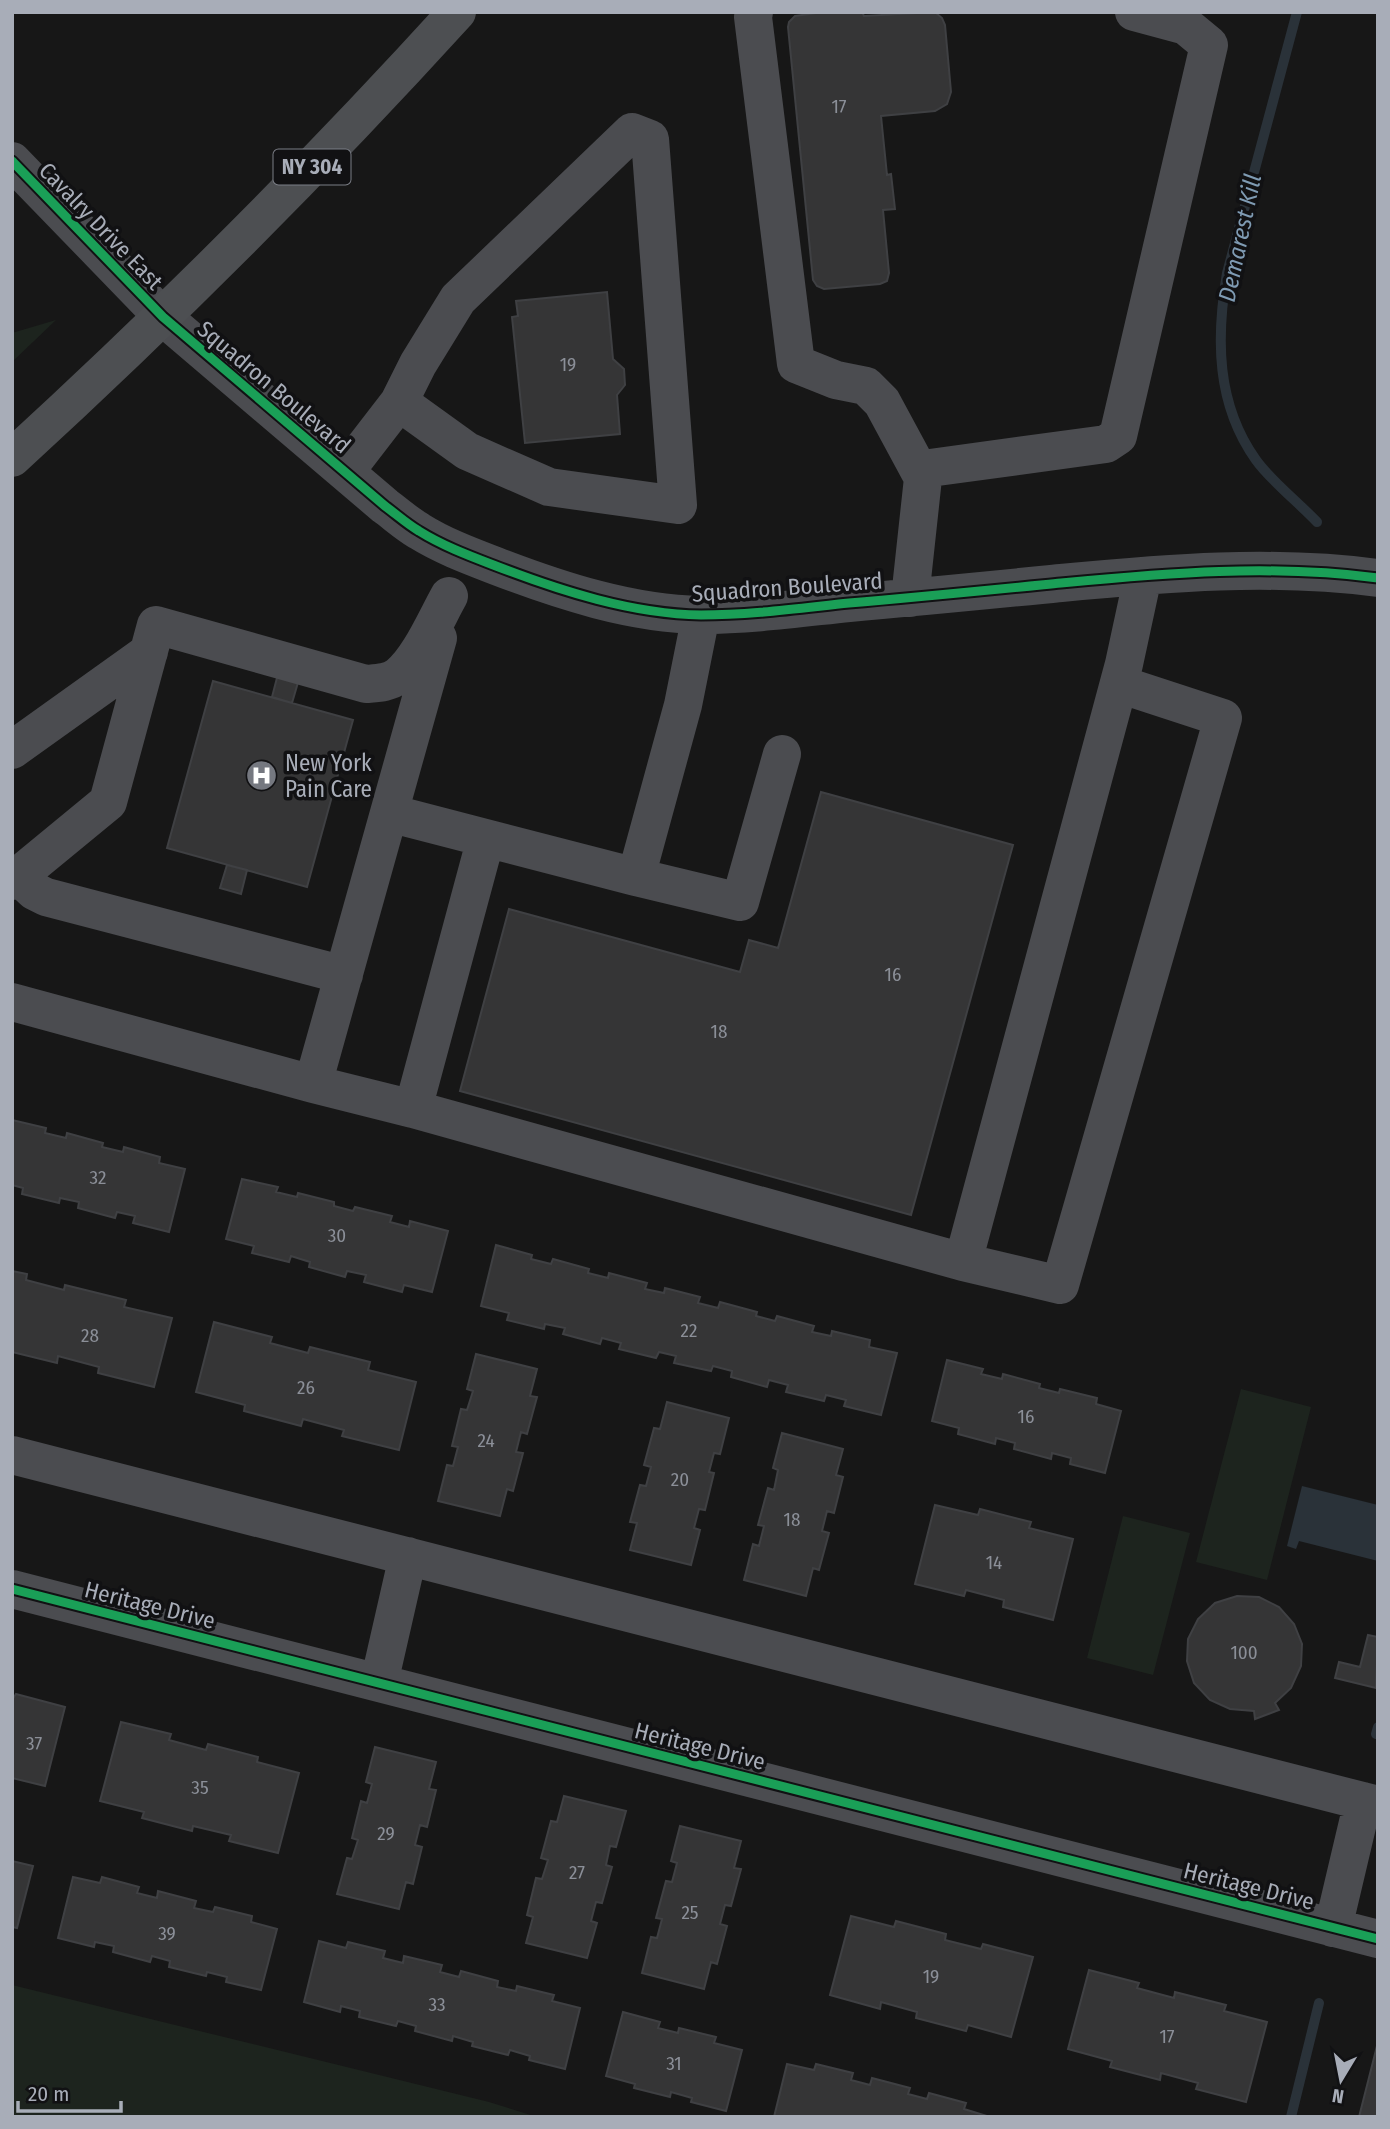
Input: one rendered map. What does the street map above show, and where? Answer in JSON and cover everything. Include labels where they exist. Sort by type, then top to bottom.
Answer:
[{"type":"main road","name":"NY 304","points":[[12,458],[163,317],[323,155],[457,12]]},
{"type":"street","points":[[754,12],[796,364],[836,380],[866,386],[882,402],[923,478]]},
{"type":"street","points":[[910,598],[923,478],[930,468],[1107,444],[1118,436],[1209,46],[1186,26],[1134,12]]},
{"type":"street","points":[[345,472],[399,402],[418,363],[458,299],[632,132],[650,139],[678,505],[549,487],[467,451],[399,402]]},
{"type":"street","name":"Cavalry Drive East","points":[[12,161],[163,317]]},
{"type":"street","name":"Squadron Boulevard","points":[[163,317],[345,472],[419,531],[463,554],[612,603],[701,615],[1143,576],[1273,570],[1341,573],[1378,578]]},
{"type":"street","points":[[313,1084],[463,554]]},
{"type":"street","points":[[963,1262],[1119,684],[1143,576]]},
{"type":"street","points":[[153,639],[366,684],[384,683],[398,676],[412,661],[449,596]]},
{"type":"street","points":[[636,877],[683,705],[701,615]]},
{"type":"street","points":[[12,750],[153,639]]},
{"type":"street","points":[[153,639],[108,802],[15,879],[46,897],[344,975]]},
{"type":"street","points":[[12,1002],[414,1109],[963,1262],[1060,1285],[1223,718],[1119,684]]},
{"type":"street","points":[[389,813],[740,902],[782,754]]},
{"type":"street","points":[[414,1109],[486,838]]},
{"type":"street","points":[[12,1455],[1370,1803],[1333,1928]]},
{"type":"street","points":[[379,1683],[408,1556]]},
{"type":"street","name":"Heritage Drive","points":[[12,1589],[1378,1939]]},
{"type":"shaded area","points":[[56,320],[12,362],[12,333]]},
{"type":"shaded area","points":[[1241,1389],[1311,1407],[1267,1580],[1196,1562]]},
{"type":"shaded area","points":[[1302,1486],[1378,1505],[1378,1561],[1299,1541],[1296,1549],[1287,1546]]},
{"type":"shaded area","points":[[1123,1516],[1190,1533],[1153,1675],[1087,1658]]},
{"type":"shaded area","points":[[12,1985],[489,2102],[537,2117],[12,2117]]},
{"type":"building","points":[[823,12],[862,12],[864,16],[935,12],[945,25],[951,92],[947,104],[935,111],[881,116],[887,175],[891,174],[895,209],[883,210],[889,273],[887,281],[880,284],[824,289],[817,286],[813,280],[788,27],[795,16]]},
{"type":"building","points":[[607,292],[613,359],[624,369],[625,385],[617,395],[620,434],[525,443],[512,317],[518,316],[516,301]]},
{"type":"building","points":[[278,674],[299,679],[292,703],[272,697]]},
{"type":"building","points":[[213,681],[353,720],[307,887],[167,848]]},
{"type":"building","points":[[821,792],[1013,845],[911,1215],[460,1091],[509,909],[740,972],[749,940],[778,948]]},
{"type":"building","points":[[227,865],[247,870],[241,894],[220,888]]},
{"type":"building","points":[[12,1120],[46,1128],[45,1133],[66,1138],[67,1133],[103,1143],[102,1147],[123,1152],[124,1147],[160,1157],[159,1163],[185,1169],[169,1232],[133,1223],[135,1216],[117,1212],[115,1218],[78,1208],[79,1202],[60,1198],[59,1203],[22,1194],[23,1188],[12,1185]]},
{"type":"building","points":[[242,1179],[278,1187],[276,1192],[297,1197],[298,1193],[334,1202],[334,1206],[353,1211],[355,1207],[392,1216],[390,1222],[409,1227],[410,1221],[448,1231],[432,1292],[404,1285],[402,1292],[364,1282],[366,1275],[347,1271],[345,1277],[309,1267],[310,1262],[291,1256],[289,1262],[252,1253],[254,1246],[226,1239]]},
{"type":"building","points":[[496,1245],[532,1255],[531,1259],[551,1264],[553,1259],[589,1269],[588,1273],[608,1278],[609,1273],[647,1283],[645,1289],[664,1293],[665,1288],[700,1297],[698,1303],[718,1308],[720,1302],[757,1312],[756,1316],[775,1321],[777,1316],[814,1326],[812,1332],[831,1336],[832,1331],[870,1340],[869,1347],[897,1353],[881,1415],[844,1406],[846,1400],[826,1395],[824,1401],[786,1392],[788,1385],[769,1380],[767,1387],[731,1377],[732,1371],[713,1366],[711,1371],[674,1363],[676,1356],[659,1352],[656,1358],[619,1349],[621,1343],[602,1338],[600,1344],[563,1334],[565,1328],[545,1324],[544,1329],[507,1320],[509,1313],[481,1306]]},
{"type":"building","points":[[12,1271],[27,1274],[26,1280],[64,1290],[65,1285],[126,1300],[124,1307],[172,1318],[154,1387],[98,1373],[99,1367],[58,1356],[57,1363],[12,1352]]},
{"type":"building","points":[[214,1322],[272,1337],[270,1343],[308,1353],[310,1347],[370,1362],[368,1370],[416,1382],[399,1450],[342,1436],[344,1430],[303,1419],[301,1426],[244,1411],[245,1405],[196,1392]]},
{"type":"building","points":[[476,1354],[537,1369],[530,1396],[537,1397],[527,1434],[521,1432],[516,1452],[523,1453],[513,1491],[507,1489],[500,1516],[438,1501],[447,1465],[453,1466],[458,1447],[452,1446],[461,1409],[467,1410],[473,1391],[467,1389]]},
{"type":"building","points":[[947,1360],[983,1369],[981,1374],[1002,1379],[1003,1374],[1040,1384],[1039,1388],[1059,1393],[1060,1389],[1097,1398],[1096,1404],[1121,1411],[1105,1473],[1070,1464],[1071,1458],[1052,1453],[1051,1459],[1014,1449],[1015,1443],[996,1438],[995,1444],[958,1434],[959,1428],[932,1421]]},
{"type":"building","points":[[667,1402],[729,1418],[720,1454],[714,1453],[709,1472],[714,1473],[705,1510],[699,1509],[694,1528],[700,1530],[691,1565],[630,1550],[637,1523],[630,1522],[640,1485],[646,1486],[651,1467],[644,1465],[654,1428],[660,1429]]},
{"type":"building","points":[[782,1433],[843,1449],[836,1475],[843,1477],[834,1513],[827,1511],[822,1531],[829,1533],[819,1570],[813,1568],[806,1596],[744,1580],[753,1544],[759,1546],[764,1526],[758,1525],[768,1488],[774,1490],[778,1470],[773,1468]]},
{"type":"building","points":[[935,1505],[978,1515],[980,1509],[1031,1522],[1029,1528],[1073,1539],[1053,1620],[1003,1607],[1004,1600],[966,1590],[964,1596],[915,1584]]},
{"type":"building","points":[[1237,1596],[1259,1597],[1279,1607],[1294,1624],[1302,1644],[1301,1666],[1291,1688],[1275,1703],[1279,1710],[1255,1719],[1254,1711],[1230,1709],[1210,1700],[1194,1683],[1187,1661],[1188,1639],[1198,1619],[1215,1603]]},
{"type":"building","points":[[1368,1635],[1378,1637],[1376,1688],[1335,1678],[1339,1662],[1360,1667]]},
{"type":"building","points":[[16,1694],[65,1707],[45,1786],[12,1778],[12,1700]]},
{"type":"building","points":[[121,1722],[171,1734],[169,1740],[206,1750],[208,1744],[258,1757],[257,1762],[299,1773],[278,1853],[229,1841],[231,1835],[193,1826],[192,1831],[142,1818],[144,1812],[100,1801]]},
{"type":"building","points":[[375,1747],[436,1762],[429,1789],[436,1790],[427,1827],[420,1825],[415,1845],[422,1847],[413,1884],[406,1882],[399,1909],[337,1894],[347,1858],[352,1859],[358,1840],[352,1838],[361,1801],[367,1803],[372,1784],[366,1782]]},
{"type":"building","points":[[564,1796],[626,1811],[616,1847],[610,1846],[606,1865],[612,1867],[602,1903],[596,1902],[591,1921],[597,1923],[587,1958],[526,1943],[533,1917],[527,1915],[536,1878],[542,1879],[548,1860],[541,1858],[551,1821],[557,1822]]},
{"type":"building","points":[[680,1826],[741,1841],[734,1868],[741,1869],[731,1906],[725,1905],[720,1924],[727,1926],[717,1964],[711,1962],[704,1989],[642,1973],[651,1937],[657,1938],[662,1919],[656,1918],[666,1881],[672,1882],[677,1863],[671,1861]]},
{"type":"building","points":[[12,1861],[33,1866],[17,1928],[12,1927]]},
{"type":"building","points":[[73,1877],[100,1883],[102,1877],[139,1887],[137,1893],[157,1898],[158,1891],[196,1901],[194,1908],[213,1912],[215,1907],[252,1916],[251,1922],[277,1929],[261,1990],[226,1982],[227,1977],[207,1972],[206,1976],[169,1967],[170,1961],[152,1956],[150,1962],[113,1952],[114,1946],[95,1942],[94,1947],[58,1938]]},
{"type":"building","points":[[851,1916],[894,1927],[896,1921],[946,1934],[945,1940],[981,1949],[983,1944],[1033,1957],[1011,2037],[968,2025],[966,2031],[916,2018],[917,2012],[881,2002],[880,2009],[830,1995]]},
{"type":"building","points":[[319,1941],[346,1948],[348,1942],[385,1951],[383,1958],[403,1963],[404,1956],[442,1965],[440,1972],[459,1977],[461,1971],[498,1981],[497,1987],[516,1991],[517,1986],[554,1995],[552,2001],[580,2008],[565,2069],[529,2060],[530,2056],[510,2050],[508,2055],[472,2046],[473,2042],[453,2036],[452,2041],[415,2031],[416,2026],[398,2021],[396,2026],[359,2017],[360,2011],[341,2006],[340,2012],[304,2002]]},
{"type":"building","points":[[1089,1970],[1139,1983],[1137,1988],[1174,1998],[1175,1992],[1226,2005],[1224,2011],[1267,2022],[1246,2102],[1196,2089],[1198,2083],[1161,2073],[1160,2080],[1110,2067],[1112,2061],[1068,2049]]},
{"type":"building","points":[[623,2012],[660,2022],[658,2028],[678,2033],[679,2028],[716,2037],[714,2043],[742,2050],[726,2111],[691,2102],[692,2098],[671,2092],[670,2097],[634,2088],[635,2084],[606,2076]]},
{"type":"building","points":[[1378,2042],[1378,2117],[1359,2117]]},
{"type":"building","points":[[787,2064],[814,2070],[816,2064],[853,2073],[851,2080],[870,2085],[872,2078],[910,2088],[908,2094],[927,2099],[929,2093],[966,2103],[964,2109],[990,2117],[774,2117]]},
{"type":"waterway","name":"Demarest Kill","points":[[1297,12],[1227,273],[1221,346],[1226,393],[1243,439],[1262,468],[1317,522]]},
{"type":"waterway","name":"Demarest Kill","points":[[1376,1734],[1378,1727]]},
{"type":"waterway","name":"Demarest Kill","points":[[1291,2117],[1319,2003]]},
{"type":"cycle path","points":[[12,161],[163,317],[402,519],[457,550],[597,600],[675,614],[720,615],[1179,573],[1299,571],[1378,578]]},
{"type":"cycle path","points":[[12,1589],[1378,1939]]},
{"type":"place","name":"New York Pain Care","points":[[262,776]]}]
